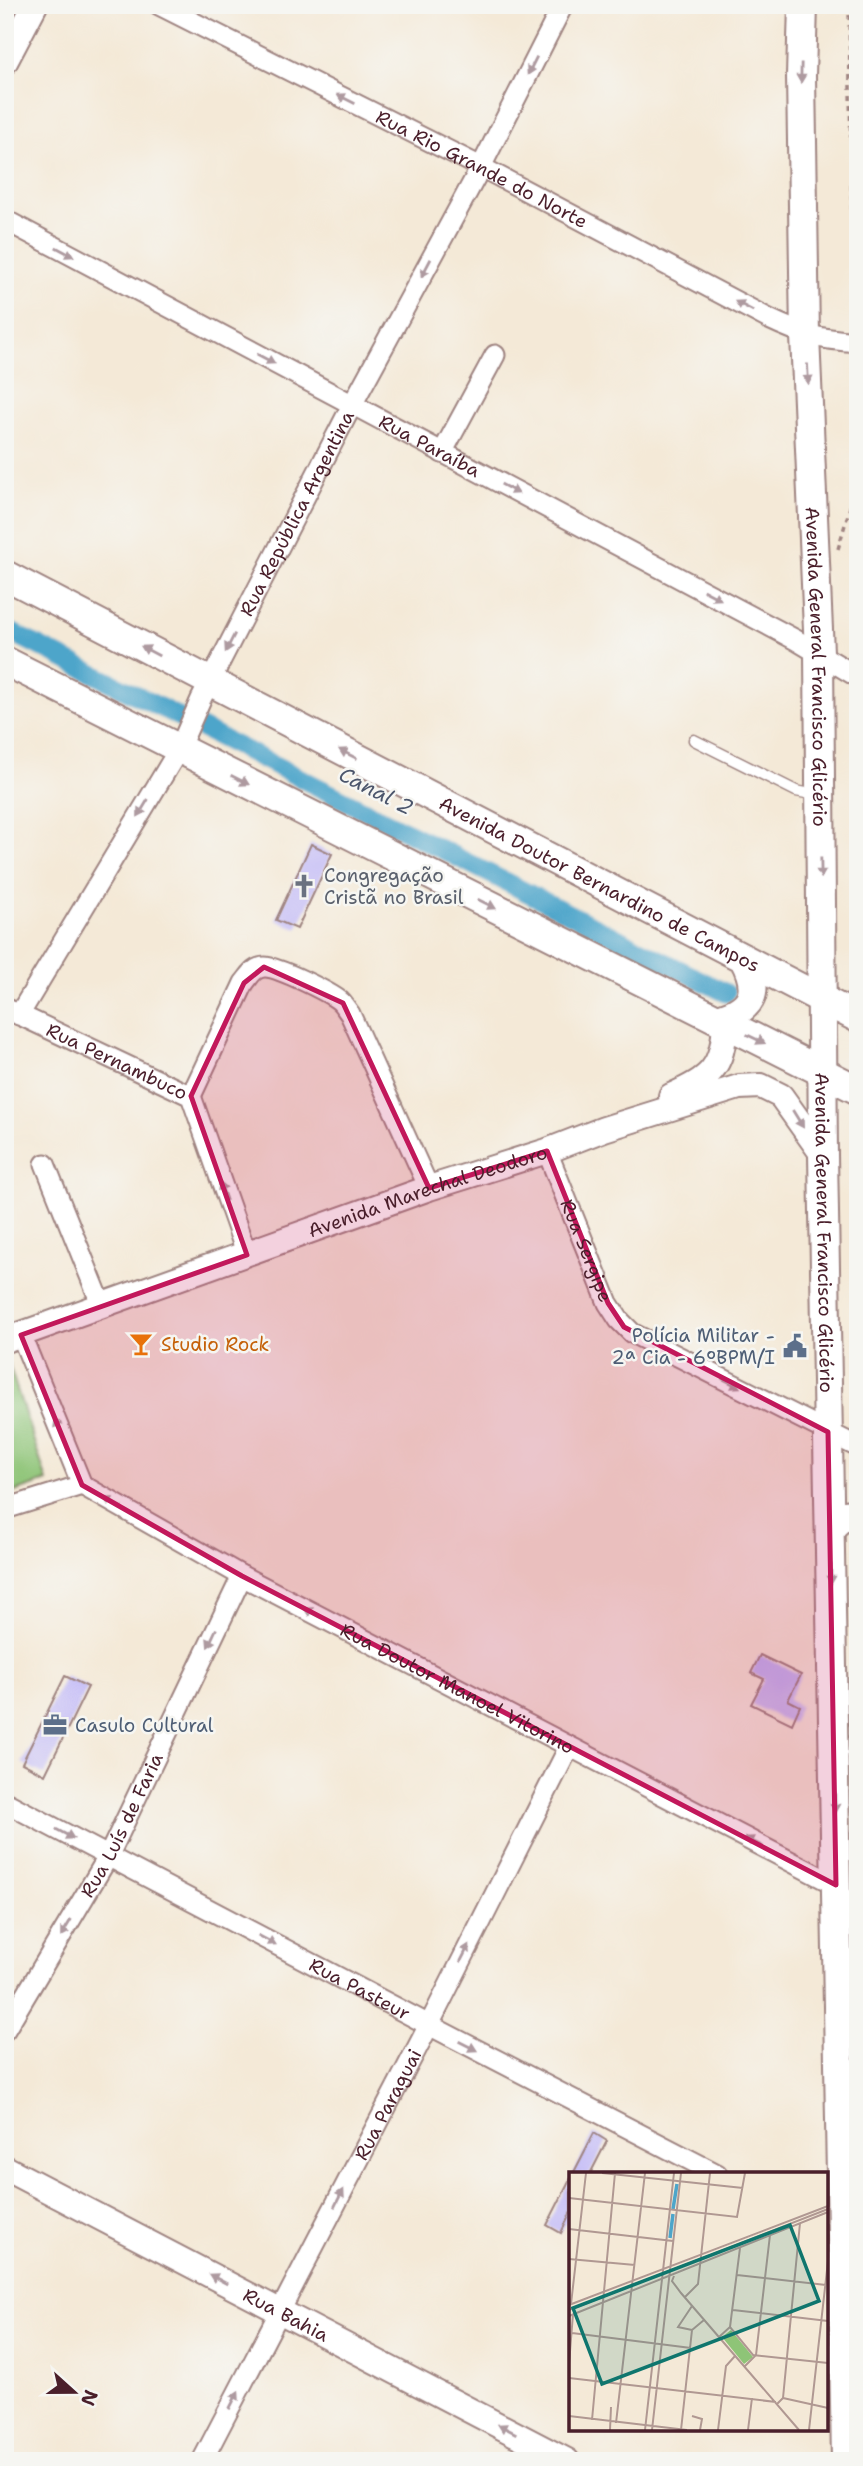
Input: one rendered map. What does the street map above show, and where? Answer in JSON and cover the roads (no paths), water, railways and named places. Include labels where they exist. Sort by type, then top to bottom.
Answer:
[{"type":"main road","name":"Avenida General Francisco Glicério","points":[[803,5],[801,76],[805,336],[819,652],[823,1155],[846,2461]]},
{"type":"main road","name":"Avenida Doutor Bernardino de Campos","points":[[5,575],[205,691],[858,1018]]},
{"type":"main road","points":[[5,661],[182,740],[858,1090]]},
{"type":"main road","points":[[721,1021],[750,1001],[754,992],[754,981],[744,959]]},
{"type":"main road","points":[[830,1528],[845,1515],[858,1513]]},
{"type":"street","points":[[5,62],[35,5]]},
{"type":"street","name":"Rua Rio Grande do Norte","points":[[159,5],[481,167],[769,319],[805,336],[856,342]]},
{"type":"street","name":"Rua República Argentina","points":[[12,1012],[182,740],[352,405],[481,167],[563,5]]},
{"type":"street","name":"Rua Paraíba","points":[[5,220],[819,652],[858,677]]},
{"type":"street","points":[[442,453],[495,355]]},
{"type":"street","points":[[191,1096],[244,983],[254,970],[264,967],[278,970],[343,1003],[429,1188]]},
{"type":"street","name":"Rua Pernambuco","points":[[12,1012],[191,1096],[247,1255]]},
{"type":"street","points":[[604,1129],[696,1084],[712,1072],[722,1054],[721,1021]]},
{"type":"street","name":"Avenida Marechal Deodoro","points":[[13,1337],[429,1188],[739,1087],[754,1085],[769,1088],[781,1096],[823,1155]]},
{"type":"street","name":"Rua Sergipe","points":[[547,1151],[608,1303],[624,1327],[858,1447]]},
{"type":"street","points":[[45,1164],[102,1306]]},
{"type":"street","points":[[5,1509],[82,1485],[13,1337]]},
{"type":"street","name":"Rua Doutor Manoel Vitorino","points":[[82,1485],[242,1576],[836,1885]]},
{"type":"street","name":"Rua Luís de Faria","points":[[5,2029],[108,1857],[242,1576]]},
{"type":"street","name":"Rua Paraguai","points":[[202,2461],[429,2025],[569,1747]]},
{"type":"street","name":"Rua Pasteur","points":[[5,1802],[713,2172]]},
{"type":"street","name":"Rua Bahia","points":[[5,2168],[568,2461]]},
{"type":"lane","points":[[694,740],[796,791],[820,796]]},
{"type":"waterway","name":"Canal 2","points":[[5,629],[726,993]]},
{"type":"tram line","points":[[858,595],[855,676],[858,894]]},
{"type":"place","name":"Congregação Cristã no Brasil","points":[[304,886]]},
{"type":"place","name":"Studio Rock","points":[[141,1344]]},
{"type":"place","name":"Polícia Militar - 2ª Cia - 6ºBPM/I","points":[[795,1346]]},
{"type":"place","name":"Casulo Cultural","points":[[55,1725]]}]
